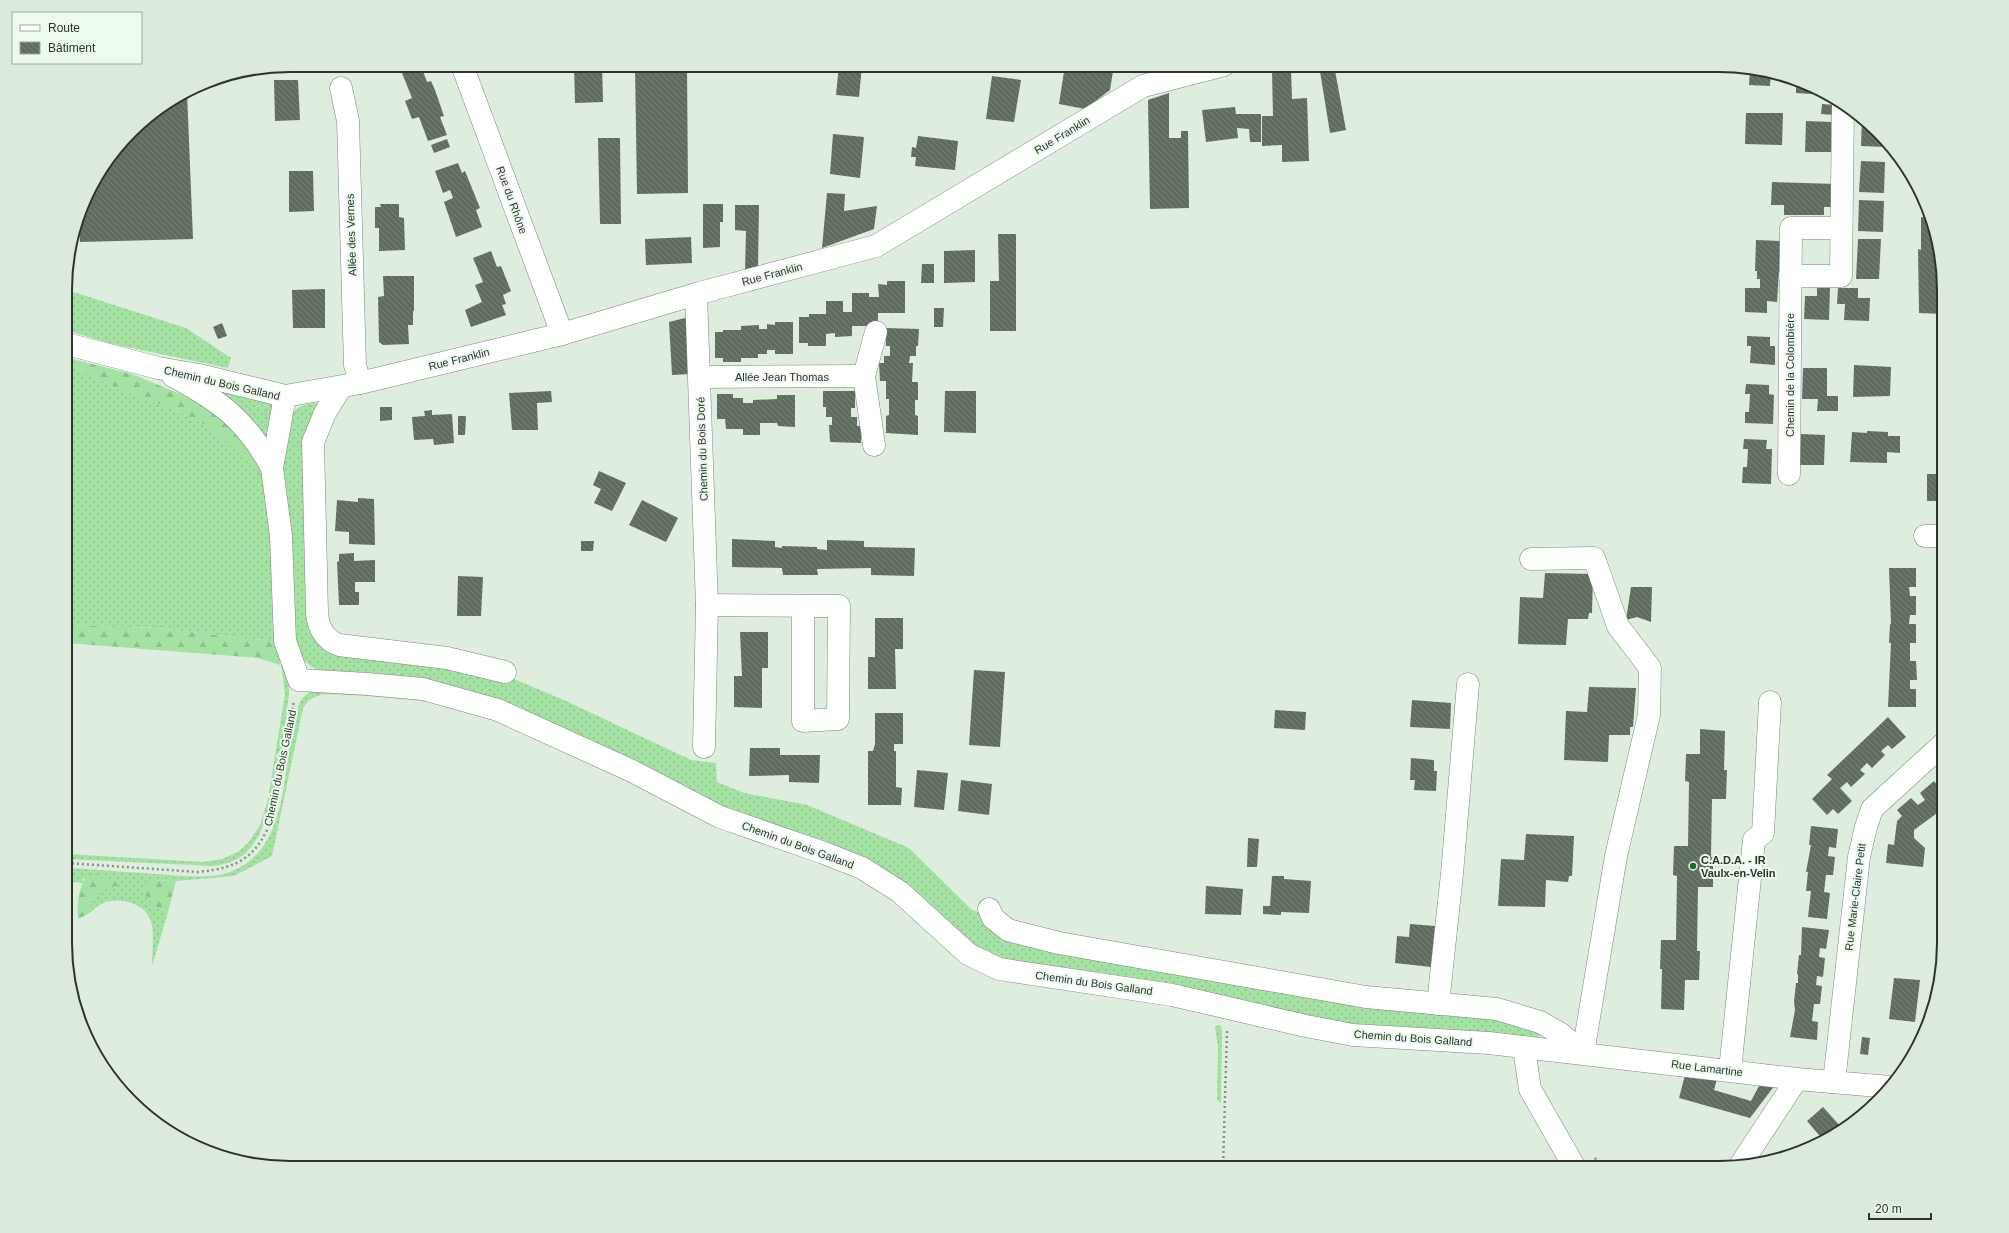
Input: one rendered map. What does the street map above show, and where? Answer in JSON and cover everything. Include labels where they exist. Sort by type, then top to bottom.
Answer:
[{"type":"street","name":"Rue du Rhône","points":[[465,72],[562,334]]},
{"type":"street","name":"Rue Franklin","points":[[285,396],[350,385],[562,334],[696,294],[876,246],[1143,86],[1197,72]]},
{"type":"street","name":"Allée des Vernes","points":[[341,88],[348,121],[355,365],[350,385]]},
{"type":"street","points":[[1790,276],[1841,276],[1843,111]]},
{"type":"street","name":"Chemin de la Colombière","points":[[1789,474],[1791,228],[1841,228]]},
{"type":"street","name":"Chemin du Bois Doré","points":[[696,294],[707,604],[704,747]]},
{"type":"street","points":[[874,445],[864,376],[876,332]]},
{"type":"street","name":"Chemin du Bois Galland","points":[[72,345],[158,368],[199,375],[285,396],[272,468],[281,536],[285,641],[299,680],[423,689],[498,710],[619,765],[720,817],[824,853],[862,868],[900,892],[956,944],[968,954],[987,965],[1009,971],[1111,984],[1172,995],[1306,1026],[1354,1035],[1440,1039],[1524,1048]]},
{"type":"street","points":[[158,368],[193,387],[234,415],[258,444],[272,468]]},
{"type":"street","name":"Allée Jean Thomas","points":[[700,377],[864,376]]},
{"type":"street","points":[[350,385],[325,413],[313,442],[317,613],[321,629],[328,639],[339,645],[447,658],[505,672]]},
{"type":"street","points":[[1531,559],[1594,558],[1618,626],[1650,668],[1649,715],[1616,856],[1583,1053]]},
{"type":"street","points":[[707,604],[840,606],[838,719],[803,721],[802,606]]},
{"type":"street","points":[[1438,1004],[1452,874],[1468,684]]},
{"type":"street","points":[[1730,1070],[1754,840],[1763,833],[1770,702]]},
{"type":"street","name":"Rue Marie-Claire Petit","points":[[1834,1082],[1858,857],[1866,827],[1872,809],[1937,749]]},
{"type":"street","points":[[989,909],[993,918],[1008,930],[1040,939],[1330,992],[1366,997],[1497,1009],[1540,1022],[1561,1034],[1583,1053]]},
{"type":"street","points":[[1524,1048],[1530,1089],[1571,1161]]},
{"type":"street","name":"Rue Lamartine","points":[[1524,1048],[1583,1053],[1797,1079],[1883,1086]]},
{"type":"street","points":[[1744,1160],[1797,1079]]},
{"type":"path","name":"Chemin du Bois Galland","points":[[72,862],[198,872],[235,865],[250,856],[266,834],[273,816],[299,680]]},
{"type":"path","points":[[1223,1161],[1227,1007]]},
{"type":"green space","points":[[72,292],[186,328],[231,358],[228,368],[108,343],[72,332]]},
{"type":"green space","points":[[72,359],[76,360],[73,365],[102,382],[180,412],[204,424],[239,453],[262,476],[262,469],[289,683],[289,695],[281,759],[270,807],[262,829],[252,846],[239,858],[227,863],[213,866],[72,859],[72,854],[203,862],[222,859],[238,852],[249,842],[261,823],[268,799],[285,694],[280,656],[272,640],[249,639],[158,628],[72,625]]},
{"type":"green space","points":[[76,360],[132,374],[202,403],[245,439],[262,469],[262,477],[230,446],[204,424],[180,412],[102,382],[73,365]]},
{"type":"green space","points":[[199,382],[274,405],[272,451]]},
{"type":"green space","points":[[320,403],[316,631],[514,679],[566,701],[691,760],[716,763],[717,782],[744,793],[807,805],[909,848],[972,910],[983,914],[993,929],[1482,1013],[1538,1033],[1539,1038],[1374,1030],[991,960],[924,901],[719,810],[607,751],[316,669],[303,659],[295,644],[282,444],[288,422],[294,411],[299,407]]},
{"type":"green space","points":[[72,625],[158,628],[249,639],[272,640],[281,652],[280,665],[258,658],[72,643]]},
{"type":"green space","points":[[317,690],[403,694],[438,703],[332,694],[321,695],[310,700],[304,707],[302,713],[272,856],[234,876],[176,881],[155,880],[153,906],[168,912],[152,966],[152,925],[144,910],[136,905],[124,901],[114,900],[98,906],[91,912],[93,900],[101,891],[83,878],[82,883],[72,882],[72,868],[183,876],[212,876],[230,872],[249,861],[263,846],[273,828],[280,808],[290,742],[299,704],[303,697]]},
{"type":"green space","points":[[87,876],[119,879],[118,885],[103,891],[95,897],[92,901],[91,912],[79,919],[79,896],[84,879]]},
{"type":"green space","points":[[155,880],[176,881],[168,912],[153,906],[143,890],[144,883]]},
{"type":"green space","points":[[1218,1025],[1221,1026],[1222,1032],[1221,1103],[1217,1100],[1218,1047],[1215,1027]]},
{"type":"building","points":[[423,72],[427,82],[431,81],[444,116],[440,117],[447,135],[428,141],[419,117],[412,119],[405,101],[412,98],[402,73]]},
{"type":"building","points":[[574,72],[602,72],[603,102],[575,103]]},
{"type":"building","points":[[635,72],[687,72],[688,193],[637,194]]},
{"type":"building","points":[[838,72],[861,72],[859,97],[836,95]]},
{"type":"building","points":[[1064,72],[1113,72],[1110,90],[1085,109],[1059,104]]},
{"type":"building","points":[[1272,72],[1291,72],[1292,99],[1307,98],[1309,161],[1282,162],[1282,145],[1262,146],[1262,116],[1273,116]]},
{"type":"building","points":[[1320,72],[1335,72],[1346,130],[1330,133]]},
{"type":"building","points":[[1750,74],[1771,78],[1770,86],[1749,85]]},
{"type":"building","points":[[992,76],[1021,80],[1014,122],[986,119]]},
{"type":"building","points":[[274,80],[298,80],[300,120],[275,121]]},
{"type":"building","points":[[1796,86],[1817,94],[1796,93]]},
{"type":"building","points":[[1169,93],[1169,138],[1181,138],[1181,131],[1188,131],[1189,208],[1150,209],[1148,100]]},
{"type":"building","points":[[187,97],[193,239],[80,242],[80,232],[94,193],[117,157],[146,126]]},
{"type":"building","points":[[1822,104],[1835,106],[1834,115],[1821,114]]},
{"type":"building","points":[[1235,107],[1236,114],[1261,114],[1261,142],[1250,142],[1249,129],[1237,128],[1238,138],[1206,142],[1202,110]]},
{"type":"building","points":[[1746,113],[1783,113],[1782,145],[1745,144]]},
{"type":"building","points":[[1806,121],[1831,122],[1831,152],[1805,152]]},
{"type":"building","points":[[1862,125],[1884,147],[1861,146]]},
{"type":"building","points":[[833,134],[864,137],[860,178],[830,174]]},
{"type":"building","points":[[918,136],[958,141],[955,170],[915,166],[916,157],[911,157],[912,147],[916,148]]},
{"type":"building","points":[[598,138],[620,138],[621,224],[600,224]]},
{"type":"building","points":[[447,139],[450,147],[434,153],[431,145]]},
{"type":"building","points":[[1861,161],[1885,162],[1884,193],[1859,192]]},
{"type":"building","points":[[458,163],[462,173],[465,171],[480,208],[476,210],[482,227],[456,237],[444,202],[453,198],[450,190],[443,193],[435,171]]},
{"type":"building","points":[[289,171],[313,171],[314,211],[289,212]]},
{"type":"building","points":[[1772,182],[1837,184],[1836,207],[1824,207],[1824,215],[1784,215],[1784,205],[1771,205]]},
{"type":"building","points":[[827,193],[845,194],[844,211],[877,206],[874,229],[822,248]]},
{"type":"building","points":[[1859,200],[1884,201],[1883,232],[1858,231]]},
{"type":"building","points":[[380,204],[399,204],[399,217],[404,218],[405,250],[379,251],[379,228],[375,228],[375,207],[381,207]]},
{"type":"building","points":[[703,204],[723,204],[723,222],[720,222],[720,247],[703,248]]},
{"type":"building","points":[[735,205],[759,205],[758,267],[745,271],[746,231],[735,230]]},
{"type":"building","points":[[1921,217],[1924,217],[1933,247],[1937,276],[1937,314],[1919,313],[1918,249],[1921,250]]},
{"type":"building","points":[[998,234],[1016,234],[1016,331],[990,331],[990,281],[999,281]]},
{"type":"building","points":[[691,237],[692,263],[646,265],[645,239]]},
{"type":"building","points":[[1858,239],[1881,239],[1879,279],[1856,279]]},
{"type":"building","points":[[1756,240],[1781,241],[1777,302],[1767,301],[1767,313],[1745,312],[1745,288],[1760,288],[1760,279],[1757,279],[1757,271],[1755,271]]},
{"type":"building","points":[[975,250],[975,282],[944,283],[944,251]]},
{"type":"building","points":[[491,251],[497,267],[501,266],[511,291],[503,295],[506,304],[502,305],[506,315],[471,327],[465,310],[482,302],[475,285],[483,282],[473,258]]},
{"type":"building","points":[[922,264],[934,264],[934,283],[921,283]]},
{"type":"building","points":[[383,276],[414,276],[413,325],[408,325],[409,344],[383,345],[379,342],[378,297],[384,296]]},
{"type":"building","points":[[887,281],[905,281],[905,313],[878,313],[878,322],[870,322],[869,326],[852,326],[852,336],[835,337],[835,333],[826,334],[826,346],[808,346],[808,343],[799,343],[799,317],[809,317],[809,314],[826,314],[826,301],[843,301],[843,312],[852,312],[852,293],[869,293],[869,297],[879,297],[878,284],[887,285]]},
{"type":"building","points":[[1817,288],[1830,288],[1829,320],[1804,319],[1805,296],[1817,296]]},
{"type":"building","points":[[1838,288],[1858,288],[1858,298],[1870,298],[1869,321],[1844,320],[1845,304],[1837,304]]},
{"type":"building","points":[[325,289],[325,328],[293,328],[292,290]]},
{"type":"building","points":[[934,308],[944,308],[943,327],[934,327]]},
{"type":"building","points":[[689,317],[691,374],[672,375],[669,322]]},
{"type":"building","points":[[775,322],[793,322],[793,354],[775,354],[775,350],[767,350],[767,354],[758,354],[758,358],[741,358],[741,362],[723,362],[723,358],[715,358],[715,332],[723,332],[723,330],[741,330],[741,326],[759,325],[759,329],[767,329],[767,324],[775,325]]},
{"type":"building","points":[[222,323],[227,336],[218,339],[213,327]]},
{"type":"building","points":[[886,328],[919,329],[916,356],[910,356],[909,363],[913,363],[912,382],[918,382],[918,400],[915,400],[915,415],[918,416],[918,435],[886,433],[886,416],[889,415],[889,399],[886,399],[886,381],[880,381],[879,363],[884,363],[884,356],[890,356],[890,346],[886,346]]},
{"type":"building","points":[[1747,336],[1770,337],[1770,346],[1775,346],[1775,365],[1750,363],[1751,346],[1747,346]]},
{"type":"building","points":[[1854,365],[1891,367],[1890,396],[1853,397]]},
{"type":"building","points":[[1803,368],[1827,368],[1827,396],[1838,396],[1838,411],[1817,411],[1818,399],[1802,399]]},
{"type":"building","points":[[1746,384],[1769,385],[1769,394],[1774,395],[1773,424],[1745,423],[1745,412],[1749,412],[1750,394],[1745,394]]},
{"type":"building","points":[[551,391],[552,402],[537,403],[538,430],[512,430],[509,393]]},
{"type":"building","points":[[823,391],[855,391],[855,408],[851,408],[851,417],[857,417],[857,426],[861,426],[861,443],[830,442],[829,425],[832,425],[832,417],[826,417],[826,407],[823,407]]},
{"type":"building","points":[[945,391],[976,391],[976,433],[944,432]]},
{"type":"building","points":[[717,394],[733,394],[733,398],[743,398],[743,403],[753,403],[753,400],[777,399],[777,395],[795,395],[795,427],[778,426],[777,423],[760,423],[760,435],[743,435],[743,429],[726,429],[725,419],[717,419]]},
{"type":"building","points":[[380,407],[392,407],[392,420],[380,421]]},
{"type":"building","points":[[432,410],[432,415],[452,414],[454,443],[434,445],[433,439],[414,440],[412,417],[425,416],[424,411]]},
{"type":"building","points":[[458,416],[466,416],[465,435],[458,435]]},
{"type":"building","points":[[1867,431],[1888,432],[1888,436],[1900,436],[1900,453],[1887,452],[1887,463],[1850,462],[1852,432],[1867,433]]},
{"type":"building","points":[[1801,434],[1825,435],[1824,465],[1799,465]]},
{"type":"building","points":[[1744,439],[1767,440],[1766,449],[1772,449],[1771,484],[1742,483],[1743,467],[1747,467],[1748,449],[1743,449]]},
{"type":"building","points":[[599,471],[626,483],[612,511],[594,503],[601,489],[593,485]]},
{"type":"building","points":[[1927,474],[1937,474],[1937,501],[1927,501]]},
{"type":"building","points":[[358,498],[374,499],[375,545],[349,544],[349,532],[335,531],[337,500],[358,502]]},
{"type":"building","points":[[642,500],[678,518],[666,542],[629,525]]},
{"type":"building","points":[[732,539],[775,541],[775,547],[782,548],[782,546],[817,547],[817,549],[827,550],[827,540],[864,541],[864,547],[915,548],[914,576],[871,575],[871,568],[817,569],[818,575],[783,575],[782,568],[732,567]]},
{"type":"building","points":[[581,541],[594,541],[593,551],[581,551]]},
{"type":"building","points":[[354,553],[354,561],[375,560],[375,582],[355,582],[355,592],[359,592],[359,605],[339,605],[337,562],[339,561],[339,554]]},
{"type":"building","points":[[1889,568],[1916,568],[1916,587],[1909,587],[1910,596],[1916,596],[1916,615],[1910,615],[1909,624],[1916,624],[1916,643],[1910,643],[1910,661],[1916,661],[1917,680],[1910,680],[1910,689],[1916,689],[1916,707],[1888,707],[1891,643],[1889,643],[1891,624]]},
{"type":"building","points":[[1545,573],[1593,574],[1592,613],[1589,613],[1588,619],[1568,619],[1566,645],[1518,644],[1520,597],[1543,598]]},
{"type":"building","points":[[458,576],[483,577],[481,616],[457,616]]},
{"type":"building","points":[[1631,587],[1652,587],[1651,622],[1637,617],[1626,620]]},
{"type":"building","points":[[875,618],[903,618],[903,649],[895,649],[896,689],[868,689],[868,657],[875,657]]},
{"type":"building","points":[[740,632],[768,632],[768,668],[762,668],[762,708],[734,707],[734,676],[742,676]]},
{"type":"building","points":[[974,670],[1005,672],[1000,747],[969,745]]},
{"type":"building","points":[[1589,687],[1636,688],[1633,727],[1630,727],[1630,735],[1609,735],[1608,762],[1564,760],[1566,711],[1587,712]]},
{"type":"building","points":[[1412,700],[1451,703],[1450,729],[1410,727]]},
{"type":"building","points":[[1275,710],[1306,712],[1305,730],[1274,728]]},
{"type":"building","points":[[875,713],[903,713],[903,744],[894,744],[894,751],[896,751],[896,787],[902,788],[901,805],[868,805],[868,751],[873,751],[875,744]]},
{"type":"building","points":[[1888,717],[1906,737],[1892,749],[1888,745],[1881,751],[1885,755],[1872,768],[1867,763],[1860,770],[1865,774],[1851,787],[1847,782],[1840,788],[1852,801],[1838,814],[1833,809],[1827,815],[1812,799],[1832,779],[1827,775]]},
{"type":"building","name":"C.A.D.A. - IR Vaulx-en-Velin","points":[[1700,729],[1725,731],[1724,770],[1727,770],[1726,799],[1712,799],[1711,857],[1713,857],[1713,887],[1698,887],[1697,951],[1700,951],[1699,980],[1685,980],[1684,1010],[1661,1009],[1661,940],[1676,940],[1677,876],[1673,875],[1674,846],[1688,846],[1689,782],[1685,781],[1686,754],[1700,754]]},
{"type":"building","points":[[750,748],[780,748],[780,755],[820,755],[819,783],[789,782],[789,775],[749,776]]},
{"type":"building","points":[[1411,758],[1434,760],[1434,771],[1437,771],[1436,791],[1414,790],[1415,780],[1410,780]]},
{"type":"building","points":[[917,770],[948,773],[944,810],[914,807]]},
{"type":"building","points":[[961,780],[992,784],[989,815],[958,811]]},
{"type":"building","points":[[1934,781],[1937,784],[1937,813],[1914,830],[1914,838],[1925,848],[1923,867],[1886,863],[1888,844],[1894,845],[1897,821],[1902,816],[1897,810],[1911,798],[1918,805],[1925,800],[1920,793]]},
{"type":"building","points":[[1811,826],[1838,829],[1836,848],[1829,847],[1828,856],[1835,857],[1833,875],[1826,875],[1824,892],[1830,893],[1827,919],[1808,917],[1811,891],[1806,891],[1808,872],[1806,872],[1811,845],[1809,845]]},
{"type":"building","points":[[1526,834],[1574,836],[1572,876],[1569,876],[1568,882],[1546,880],[1545,907],[1498,906],[1501,859],[1524,860]]},
{"type":"building","points":[[1248,838],[1259,839],[1257,867],[1247,867]]},
{"type":"building","points":[[1272,876],[1284,876],[1284,879],[1311,881],[1309,913],[1281,912],[1281,915],[1263,914],[1263,906],[1270,906]]},
{"type":"building","points":[[1206,886],[1243,889],[1241,915],[1205,914]]},
{"type":"building","points":[[1410,924],[1435,926],[1431,967],[1395,963],[1397,936],[1409,937]]},
{"type":"building","points":[[1802,927],[1829,930],[1826,949],[1820,948],[1819,957],[1825,958],[1823,977],[1817,976],[1816,985],[1822,986],[1820,1004],[1814,1004],[1812,1021],[1818,1022],[1817,1040],[1790,1037],[1795,1010],[1794,1002],[1796,983],[1798,983],[1797,974],[1799,955],[1801,955]]},
{"type":"building","points":[[1894,978],[1920,980],[1915,1022],[1889,1019]]},
{"type":"building","points":[[1862,1037],[1870,1038],[1868,1055],[1860,1054]]},
{"type":"building","points":[[1685,1075],[1717,1079],[1714,1090],[1751,1101],[1760,1084],[1775,1085],[1750,1118],[1679,1098]]},
{"type":"building","points":[[1823,1107],[1839,1125],[1820,1137],[1807,1121]]},
{"type":"place","name":"C.A.D.A. - IR Vaulx-en-Velin","points":[[1693,866]]}]
